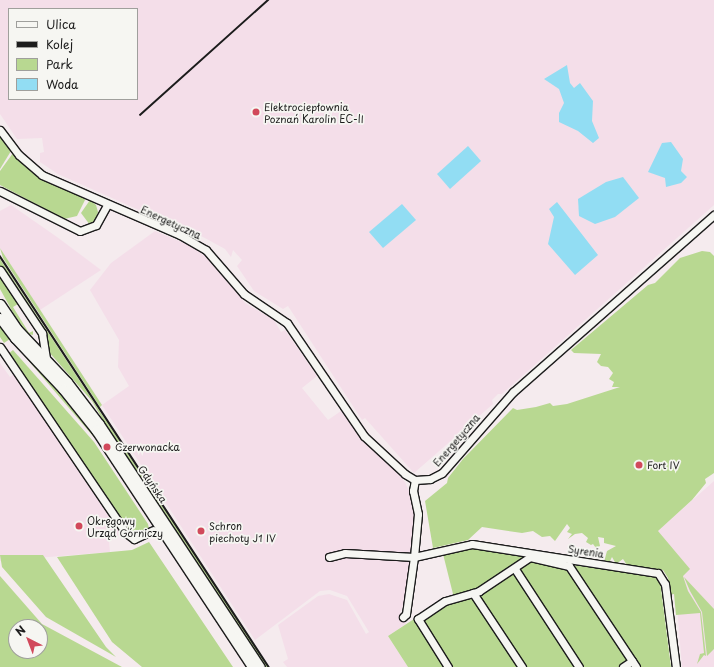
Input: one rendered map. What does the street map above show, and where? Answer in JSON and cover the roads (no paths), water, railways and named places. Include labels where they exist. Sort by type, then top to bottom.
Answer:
[{"type":"main road","name":"Gdyńska","points":[[0,304],[28,341],[46,360],[99,424],[260,667]]},
{"type":"main road","name":"Gdyńska","points":[[0,318],[75,404],[149,509],[252,667]]},
{"type":"street","name":"Energetyczna","points":[[0,130],[19,155],[42,175],[189,240],[209,254],[247,297],[287,323],[364,436],[405,474],[415,480],[430,480],[442,473],[513,392],[714,215]]},
{"type":"street","points":[[0,191],[80,231],[96,225],[107,204]]},
{"type":"street","points":[[0,270],[42,338],[46,360]]},
{"type":"street","points":[[28,341],[34,343],[42,338]]},
{"type":"street","points":[[0,347],[126,533],[134,539],[153,530]]},
{"type":"street","points":[[403,617],[406,614],[418,514],[413,491],[415,480]]},
{"type":"street","points":[[149,509],[153,530]]},
{"type":"street","points":[[153,530],[168,538]]},
{"type":"street","name":"Syrenia","points":[[329,557],[345,553],[414,556],[472,544],[658,573],[666,584],[676,667]]},
{"type":"street","points":[[448,667],[417,620],[445,601],[473,593],[515,569],[530,554],[569,566],[634,664],[624,667]]},
{"type":"street","points":[[515,569],[579,667]]},
{"type":"street","points":[[473,593],[522,667]]},
{"type":"water","points":[[567,65],[570,83],[574,88],[580,83],[593,101],[592,121],[599,138],[593,143],[578,131],[559,122],[559,113],[564,103],[559,89],[544,79]]},
{"type":"water","points":[[671,142],[683,159],[681,171],[687,177],[681,183],[666,187],[665,178],[648,172],[662,143]]},
{"type":"water","points":[[468,146],[481,161],[450,189],[437,174]]},
{"type":"water","points":[[623,177],[639,198],[615,217],[595,224],[579,216],[578,199],[606,182]]},
{"type":"water","points":[[557,202],[598,255],[575,275],[548,244],[554,217],[549,209]]},
{"type":"water","points":[[402,204],[416,220],[383,248],[369,232]]},
{"type":"railway","points":[[140,115],[268,0]]},
{"type":"railway","points":[[0,256],[269,667]]},
{"type":"place","name":"Elektrociepłownia Poznań Karolin EC-II","points":[[256,112]]},
{"type":"place","name":"Czerwonacka","points":[[107,447]]},
{"type":"place","name":"Fort IV","points":[[639,465]]},
{"type":"place","name":"Okręgowy Urząd Górniczy","points":[[79,526]]},
{"type":"place","name":"Schron piechoty J1 IV","points":[[201,531]]}]
